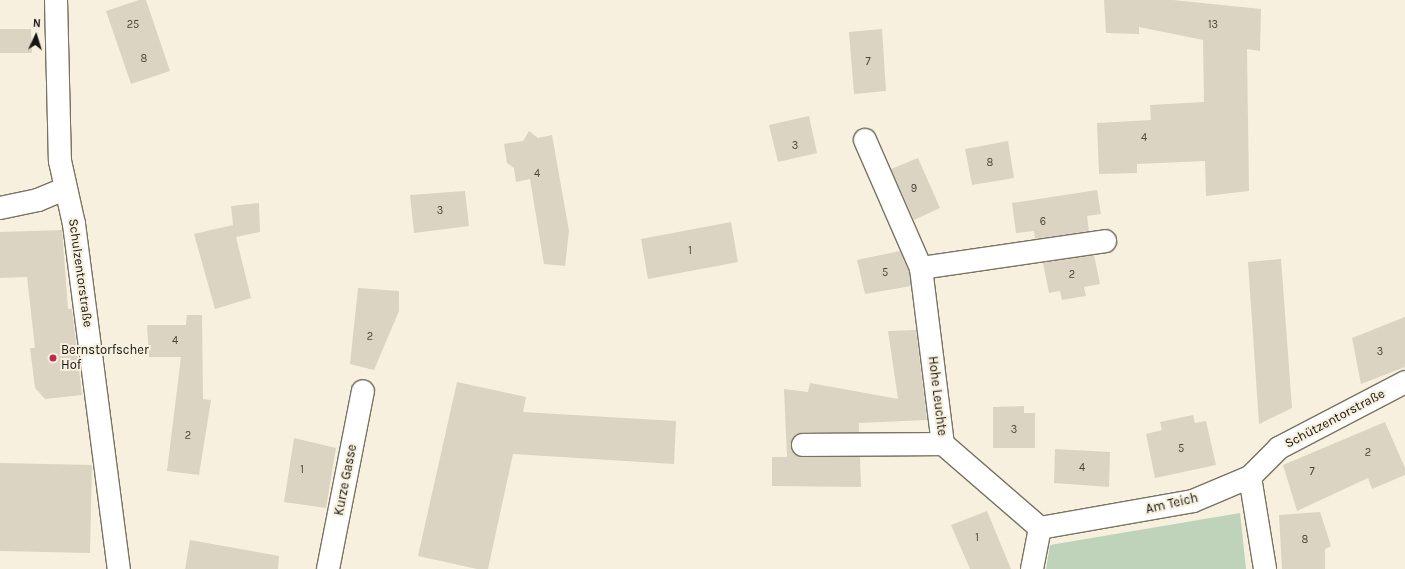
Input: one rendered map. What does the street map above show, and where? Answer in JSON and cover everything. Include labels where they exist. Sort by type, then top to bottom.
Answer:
[{"type":"street","name":"Schulzentorstraße","points":[[56,0],[60,161],[74,224],[119,569]]},
{"type":"street","name":"Hohe Leuchte","points":[[865,140],[921,268],[943,444],[1040,528]]},
{"type":"street","points":[[0,208],[38,200],[66,188]]},
{"type":"street","points":[[921,268],[1105,241]]},
{"type":"street","name":"Schützentorstraße","points":[[1250,477],[1279,448],[1405,382]]},
{"type":"street","name":"Kurze Gasse","points":[[328,569],[363,390]]},
{"type":"street","points":[[803,445],[943,444]]},
{"type":"street","points":[[1250,477],[1265,569]]},
{"type":"street","name":"Am Teich","points":[[1040,528],[1193,501],[1250,477]]},
{"type":"street","points":[[1032,569],[1040,528]]},
{"type":"green space","points":[[1240,513],[1246,569],[1046,569],[1050,545]]},
{"type":"building","points":[[139,0],[146,0],[170,71],[131,84],[106,11]]},
{"type":"building","points":[[1104,0],[1173,0],[1261,9],[1260,51],[1247,49],[1249,191],[1206,196],[1205,161],[1137,164],[1137,173],[1099,174],[1097,123],[1151,120],[1150,105],[1204,102],[1203,40],[1139,27],[1139,34],[1106,33]]},
{"type":"building","points":[[0,29],[31,29],[32,53],[0,53]]},
{"type":"building","points":[[882,29],[886,91],[854,94],[849,32]]},
{"type":"building","points":[[809,116],[817,153],[778,162],[769,125]]},
{"type":"building","points":[[529,131],[538,138],[552,135],[569,231],[565,266],[544,264],[530,179],[516,182],[514,168],[507,163],[504,144],[523,141]]},
{"type":"building","points":[[1008,141],[1014,178],[972,185],[965,149]]},
{"type":"building","points":[[918,158],[940,208],[914,220],[891,169]]},
{"type":"building","points":[[1097,190],[1101,214],[1087,216],[1089,231],[1035,239],[1034,231],[1016,233],[1012,203]]},
{"type":"building","points":[[465,191],[469,226],[414,233],[410,195]]},
{"type":"building","points":[[259,203],[260,232],[236,237],[251,298],[215,309],[194,234],[233,225],[231,206]]},
{"type":"building","points":[[731,222],[738,262],[648,279],[641,239]]},
{"type":"building","points":[[62,230],[68,309],[72,309],[82,395],[45,399],[35,388],[30,348],[35,348],[27,277],[0,278],[0,232]]},
{"type":"building","points":[[900,251],[909,271],[911,286],[865,294],[857,260]]},
{"type":"building","points":[[1094,255],[1100,284],[1084,287],[1086,296],[1062,300],[1060,291],[1049,293],[1043,263]]},
{"type":"building","points":[[1281,259],[1292,408],[1259,424],[1248,262]]},
{"type":"building","points":[[358,288],[399,291],[399,311],[374,370],[350,364]]},
{"type":"building","points":[[187,315],[202,315],[203,399],[211,400],[199,475],[167,471],[181,357],[149,357],[147,325],[186,325]]},
{"type":"building","points":[[1405,317],[1405,367],[1361,384],[1352,338]]},
{"type":"building","points":[[916,330],[927,420],[859,423],[859,432],[797,434],[791,445],[797,456],[860,457],[861,487],[772,486],[772,457],[787,457],[784,389],[808,392],[810,383],[898,399],[888,331]]},
{"type":"building","points":[[457,382],[526,397],[523,412],[676,421],[674,464],[513,454],[488,569],[477,569],[418,556]]},
{"type":"building","points":[[1024,406],[1024,413],[1035,413],[1035,448],[993,448],[993,407]]},
{"type":"building","points":[[1193,415],[1195,423],[1206,421],[1216,465],[1155,478],[1146,434],[1162,430],[1160,422]]},
{"type":"building","points":[[1385,422],[1405,468],[1405,475],[1372,489],[1368,478],[1297,511],[1283,465]]},
{"type":"building","points":[[294,438],[336,448],[326,508],[284,502]]},
{"type":"building","points":[[1055,449],[1110,452],[1109,487],[1054,483]]},
{"type":"building","points":[[0,463],[92,465],[90,553],[0,551]]},
{"type":"building","points":[[987,511],[1011,569],[970,569],[951,525]]},
{"type":"building","points":[[1320,512],[1331,546],[1325,549],[1325,569],[1282,569],[1279,515]]},
{"type":"building","points":[[190,540],[279,556],[278,569],[185,569]]},
{"type":"place","name":"Bernstorfscher Hof","points":[[53,358]]}]
